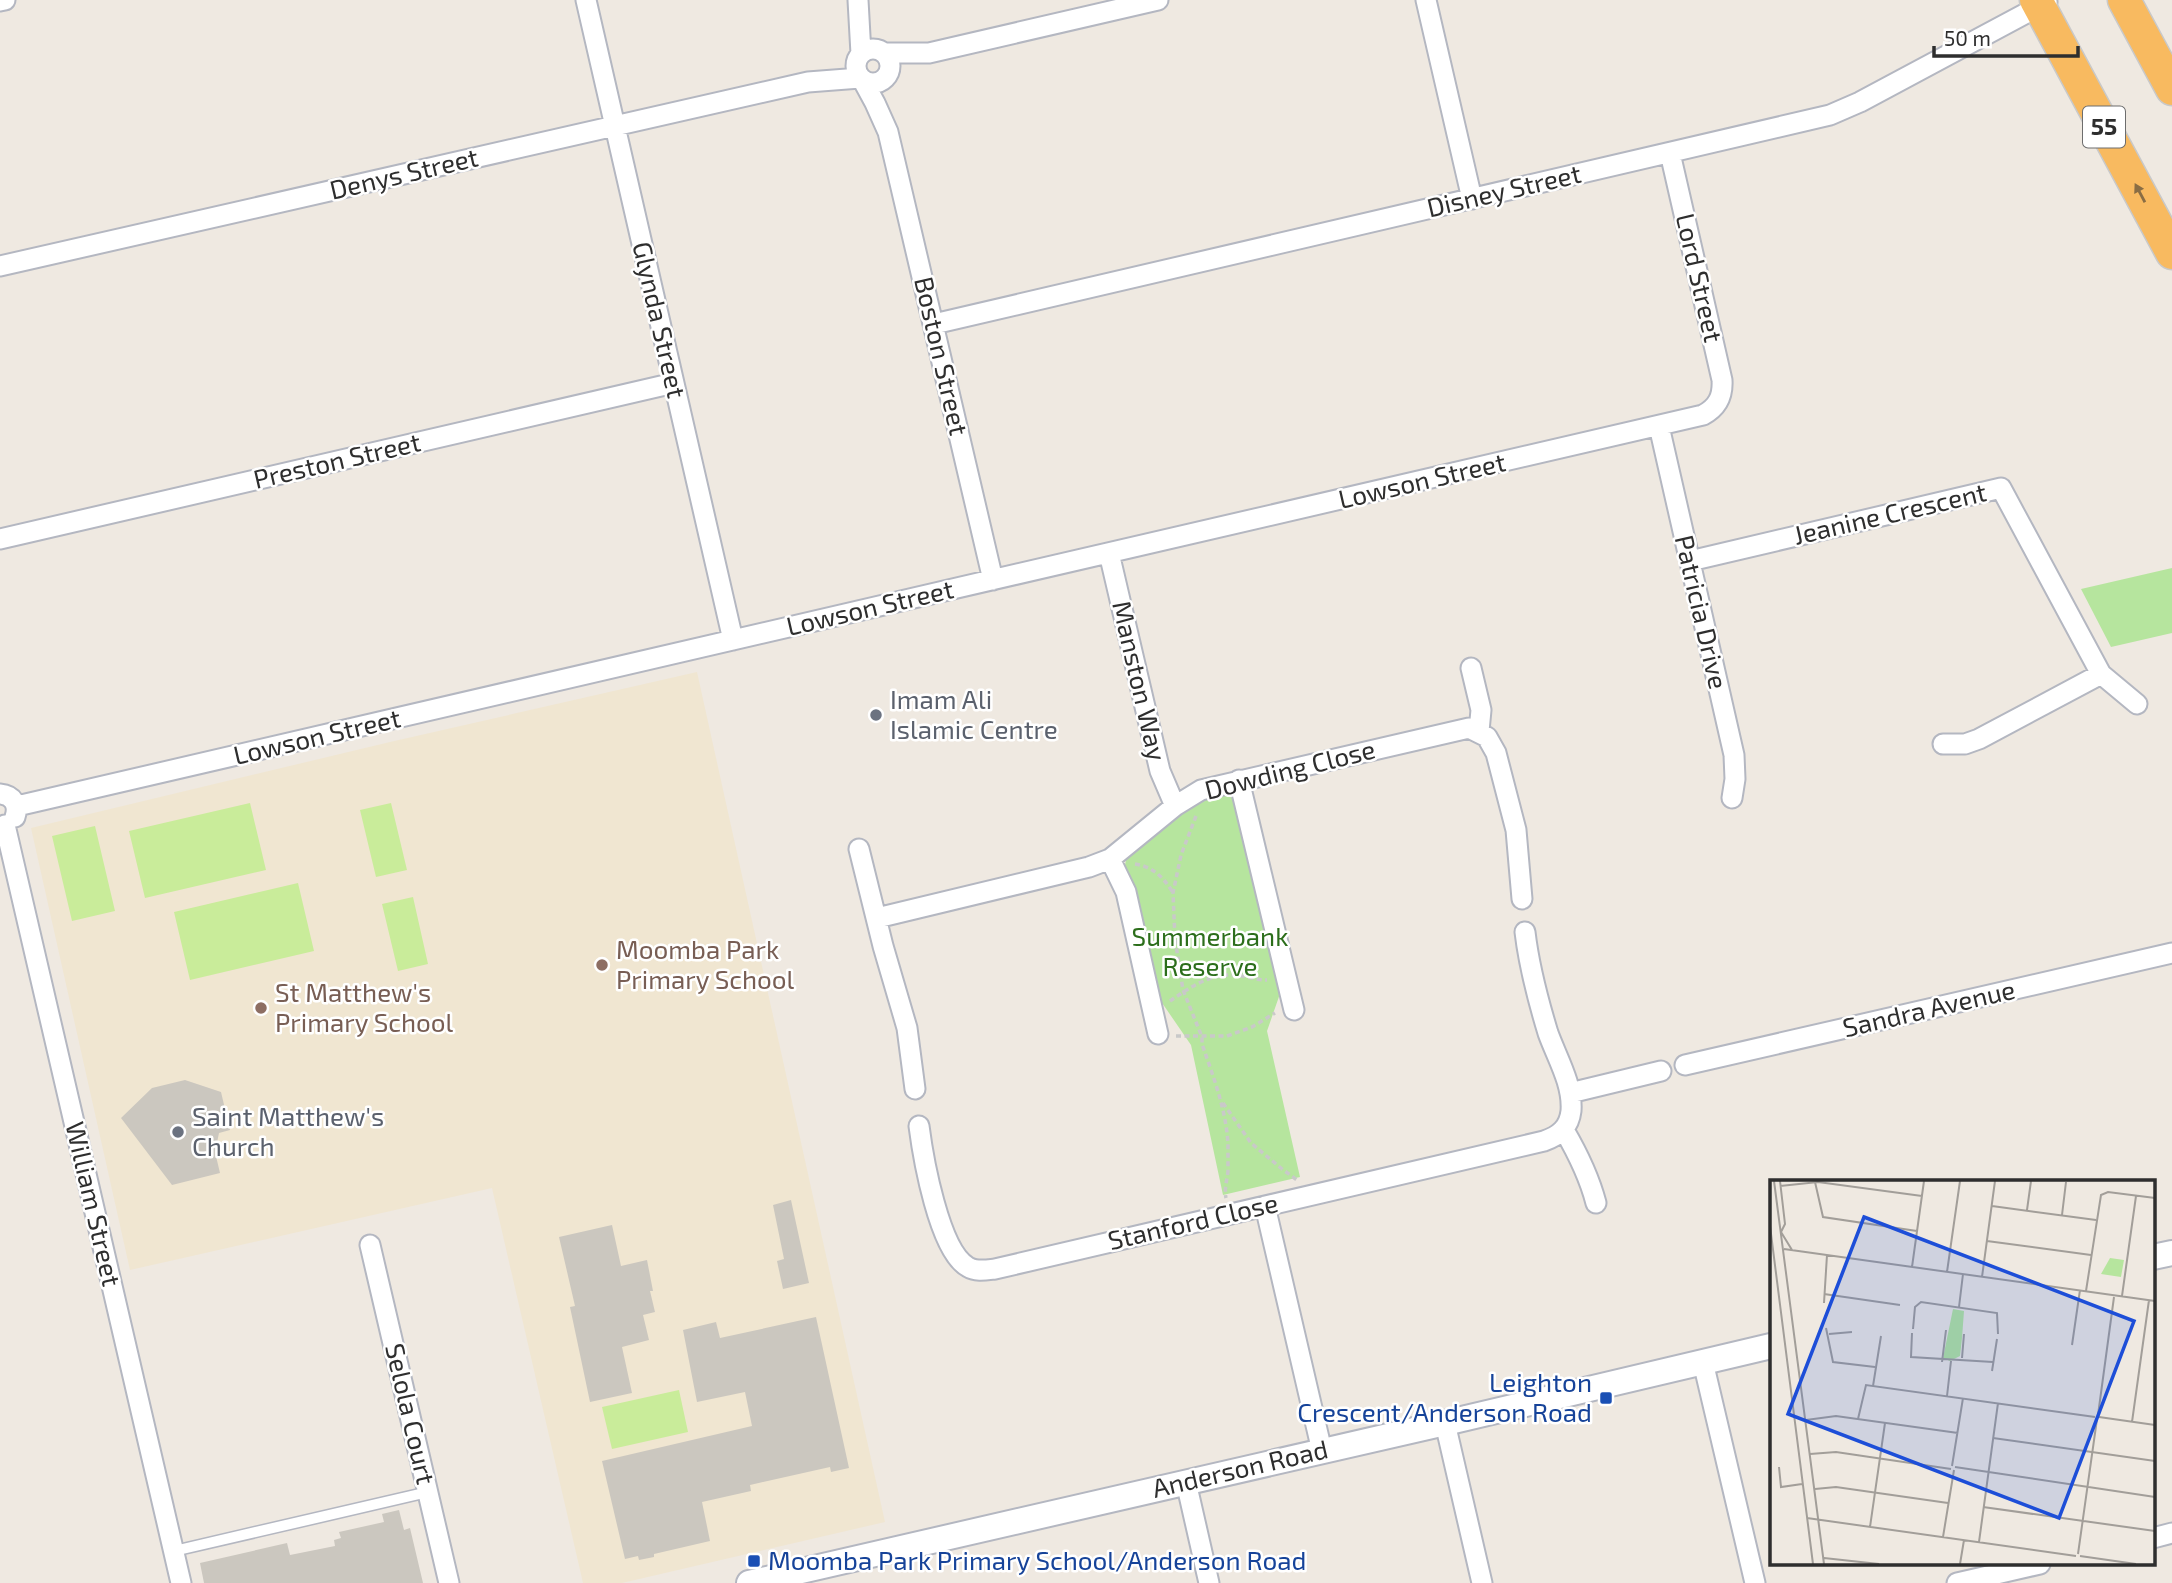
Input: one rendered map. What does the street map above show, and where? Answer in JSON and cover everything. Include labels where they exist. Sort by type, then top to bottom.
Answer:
[{"type":"highway","points":[[2124,0],[2172,89]]},
{"type":"highway","name":"55","points":[[2042,2],[2172,253]]},
{"type":"street","name":"Glynda Street","points":[[586,0],[733,639]]},
{"type":"street","points":[[859,4],[860,55],[856,67],[861,78],[876,83],[929,53],[1158,0]]},
{"type":"street","points":[[1426,0],[1472,199]]},
{"type":"street","name":"Disney Street","points":[[934,324],[1844,110],[2042,2]]},
{"type":"street","points":[[859,4],[890,62],[890,72],[886,78]]},
{"type":"street","points":[[860,55],[871,49],[883,52],[929,53]]},
{"type":"street","name":"Denys Street","points":[[808,82],[860,55]]},
{"type":"street","name":"Denys Street","points":[[0,266],[808,82],[861,78]]},
{"type":"street","name":"Boston Street","points":[[861,78],[888,132],[993,580]]},
{"type":"street","name":"Boston Street","points":[[886,78],[888,132]]},
{"type":"street","name":"Lord Street","points":[[1670,153],[1722,380],[1722,394],[1718,403]]},
{"type":"street","name":"Preston Street","points":[[0,539],[674,383]]},
{"type":"street","name":"Lowson Street","points":[[17,806],[1659,426],[1703,415],[1713,410],[1718,403]]},
{"type":"street","name":"Patricia Drive","points":[[1659,426],[1734,755],[1735,779],[1732,798]]},
{"type":"street","name":"Jeanine Crescent","points":[[1690,561],[2001,488],[2101,674],[2137,704]]},
{"type":"street","name":"Manston Way","points":[[1109,553],[1160,771],[1175,806]]},
{"type":"street","points":[[1471,668],[1481,710],[1479,731],[1491,744],[1516,830],[1522,899]]},
{"type":"street","points":[[1943,744],[1965,744],[1979,739],[2101,674]]},
{"type":"street","name":"Dowding Close","points":[[877,918],[1089,867],[1110,859],[1175,806],[1201,790],[1461,729],[1479,731]]},
{"type":"street","points":[[1239,780],[1293,1008]]},
{"type":"street","points":[[0,794],[12,797],[17,806],[16,816],[2,825]]},
{"type":"street","name":"William Street","points":[[2,825],[181,1583]]},
{"type":"street","points":[[859,849],[907,1028],[915,1089]]},
{"type":"street","points":[[1110,859],[1126,892],[1158,1034]]},
{"type":"street","points":[[1525,932],[1539,1004],[1570,1093],[1571,1112],[1564,1130],[1579,1154],[1596,1203]]},
{"type":"street","name":"Sandra Avenue","points":[[1685,1065],[2172,953]]},
{"type":"street","points":[[1570,1093],[1661,1071]]},
{"type":"street","name":"Stanford Close","points":[[919,1126],[927,1176],[952,1249],[969,1268],[981,1270],[995,1269],[1544,1141],[1564,1130]]},
{"type":"street","points":[[1265,1206],[1322,1451]]},
{"type":"street","name":"Selola Court","points":[[370,1245],[449,1583]]},
{"type":"street","points":[[2154,1257],[2172,1253]]},
{"type":"street","name":"Anderson Road","points":[[749,1583],[1770,1346]]},
{"type":"street","points":[[1703,1362],[1755,1583]]},
{"type":"street","points":[[1445,1423],[1482,1583]]},
{"type":"street","points":[[1186,1482],[1209,1583]]},
{"type":"street","points":[[2154,1538],[2172,1533]]},
{"type":"street","points":[[1957,1583],[2031,1566]]},
{"type":"lane","points":[[174,1551],[428,1492]]},
{"type":"path","points":[[1197,810],[1178,864],[1173,893],[1175,939],[1183,991],[1202,1037],[1220,1099],[1228,1143],[1225,1193],[1230,1214]]},
{"type":"path","points":[[1130,863],[1152,869],[1162,877],[1173,893]]},
{"type":"path","points":[[1151,1007],[1169,1002],[1183,991],[1224,975],[1259,980],[1287,978]]},
{"type":"path","points":[[1158,1034],[1186,1038],[1227,1036],[1293,1008]]},
{"type":"path","points":[[1220,1099],[1251,1143],[1296,1178],[1303,1196]]},
{"type":"shaded area","name":"Moomba Park Primary School","points":[[697,672],[885,1522],[622,1583],[583,1583],[492,1188],[130,1270],[31,828]]},
{"type":"green space","points":[[2172,568],[2172,633],[2111,647],[2081,589]]},
{"type":"green space","name":"Summerbank Reserve","points":[[1222,794],[1233,798],[1238,808],[1282,988],[1267,1031],[1300,1177],[1223,1195],[1191,1045],[1158,997],[1124,871],[1127,854],[1200,798]]},
{"type":"green space","points":[[250,803],[266,870],[145,898],[129,831]]},
{"type":"green space","points":[[391,803],[407,870],[376,877],[360,810]]},
{"type":"green space","points":[[95,826],[115,911],[72,921],[52,836]]},
{"type":"green space","points":[[298,883],[314,951],[190,980],[174,912]]},
{"type":"green space","points":[[413,897],[428,964],[398,971],[382,904]]},
{"type":"green space","points":[[679,1390],[688,1432],[612,1449],[602,1407]]},
{"type":"building","name":"Saint Matthew's Church","points":[[185,1080],[221,1092],[230,1130],[219,1133],[215,1152],[220,1173],[172,1185],[121,1118],[152,1088]]},
{"type":"building","points":[[791,1200],[809,1283],[783,1289],[777,1261],[784,1259],[773,1205]]},
{"type":"building","points":[[612,1225],[621,1266],[647,1260],[655,1312],[643,1315],[649,1340],[622,1347],[632,1393],[590,1402],[570,1307],[575,1306],[559,1237]]},
{"type":"building","points":[[816,1317],[849,1468],[831,1472],[830,1467],[750,1485],[751,1491],[702,1502],[710,1541],[654,1554],[654,1557],[625,1559],[602,1461],[752,1426],[745,1392],[697,1402],[683,1330],[716,1322],[720,1338]]},
{"type":"building","points":[[399,1510],[404,1530],[410,1528],[423,1583],[204,1583],[200,1563],[287,1543],[290,1555],[335,1546],[334,1540],[341,1538],[339,1532],[384,1522],[382,1514]]},
{"type":"place","name":"Imam Ali Islamic Centre","points":[[876,715]]},
{"type":"place","name":"Moomba Park Primary School","points":[[602,965]]},
{"type":"place","name":"St Matthew's Primary School","points":[[261,1008]]},
{"type":"place","name":"Saint Matthew's Church","points":[[178,1132]]},
{"type":"place","name":"Leighton Crescent/Anderson Road","points":[[1606,1398]]},
{"type":"place","name":"Moomba Park Primary School/Anderson Road","points":[[754,1561]]}]
